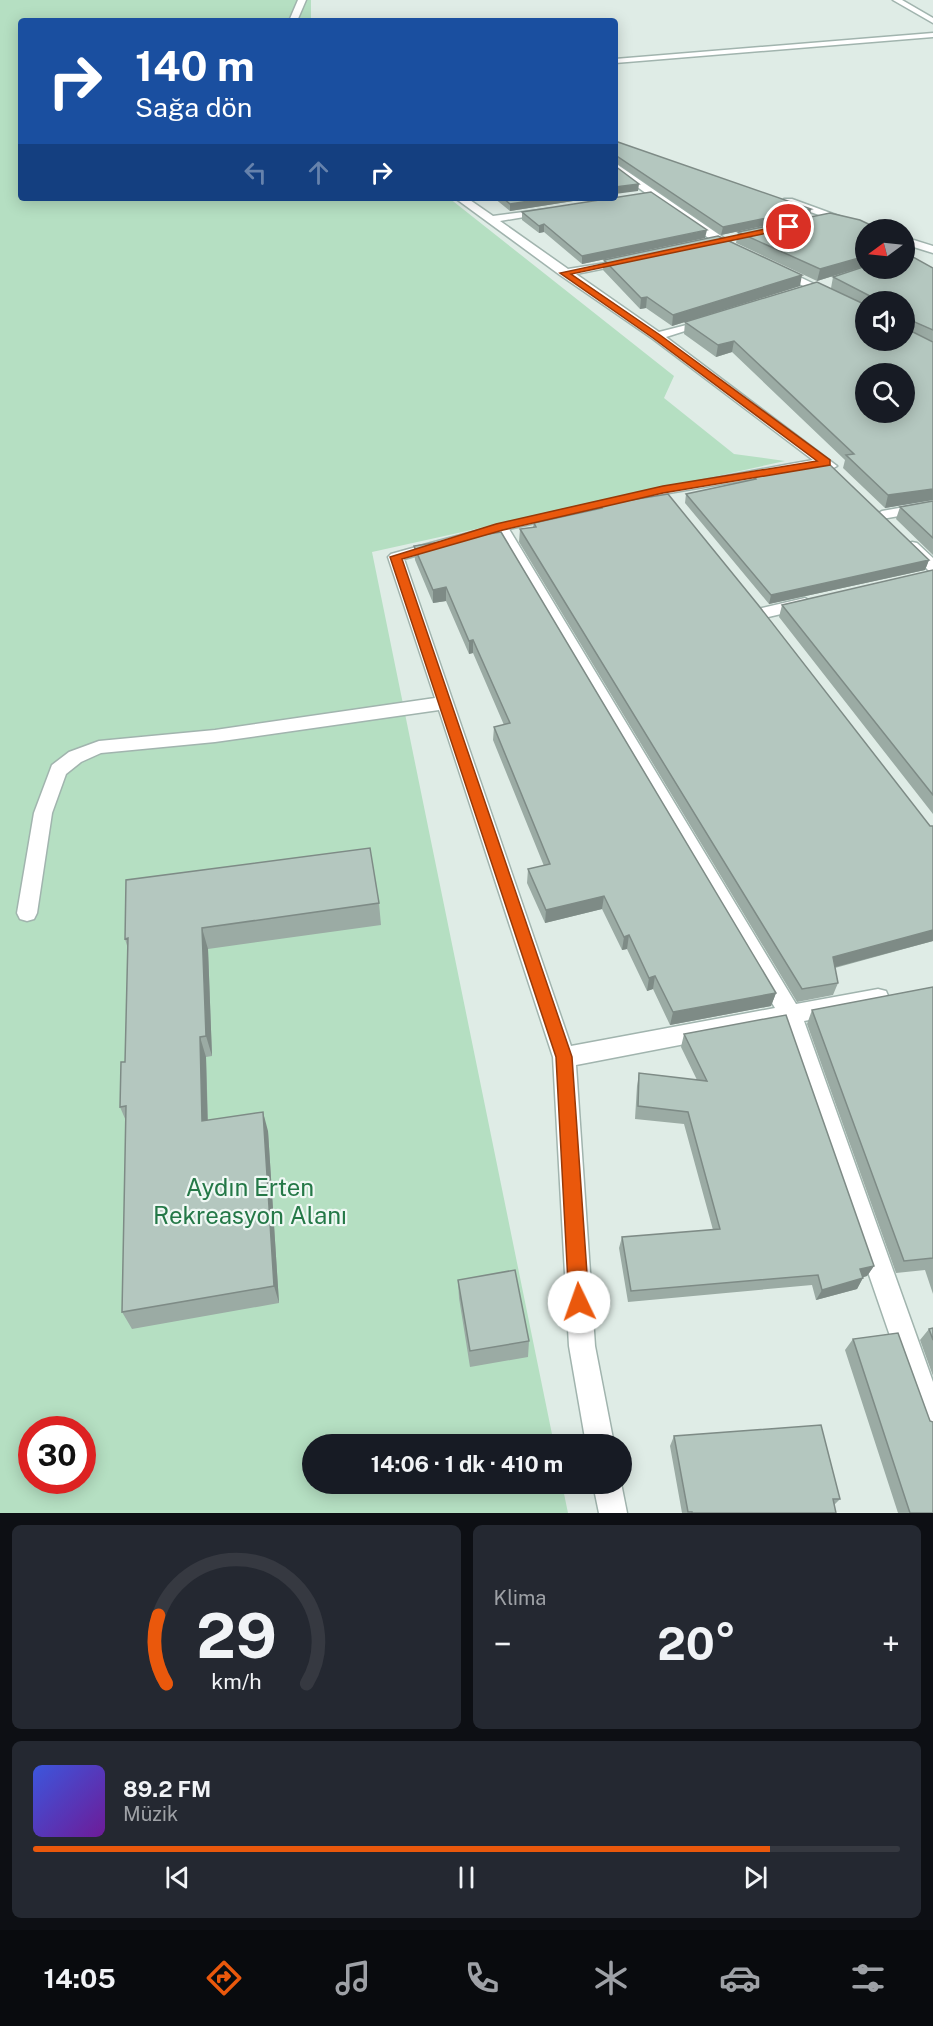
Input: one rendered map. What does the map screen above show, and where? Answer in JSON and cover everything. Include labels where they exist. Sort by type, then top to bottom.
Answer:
[{"type":"street","points":[[294,18],[302,0]]},
{"type":"street","points":[[897,0],[933,21]]},
{"type":"street","points":[[618,61],[933,35]]},
{"type":"street","points":[[618,169],[715,243],[742,252]]},
{"type":"street","points":[[641,196],[653,194]]},
{"type":"street","points":[[779,198],[855,224]]},
{"type":"street","points":[[464,201],[657,336],[826,462],[842,477]]},
{"type":"street","points":[[490,220],[560,209]]},
{"type":"street","points":[[811,222],[834,217]]},
{"type":"street","points":[[715,243],[743,237]]},
{"type":"street","points":[[915,244],[933,250]]},
{"type":"street","points":[[915,257],[933,250]]},
{"type":"street","points":[[564,273],[643,258]]},
{"type":"street","points":[[763,262],[855,308]]},
{"type":"street","points":[[794,294],[837,281]]},
{"type":"street","points":[[657,336],[714,319]]},
{"type":"street","points":[[598,1434],[582,1346],[564,1057],[396,557],[500,527],[663,490],[826,462]]},
{"type":"street","points":[[663,490],[678,507]]},
{"type":"street","points":[[929,574],[900,534],[878,511],[933,506]]},
{"type":"street","points":[[500,527],[789,1013],[933,1420]]},
{"type":"street","points":[[778,631],[760,608],[820,600]]},
{"type":"street","points":[[27,913],[43,813],[58,770],[75,757],[99,747],[215,736],[445,703]]},
{"type":"street","points":[[564,1057],[900,994]]},
{"type":"street","points":[[609,1494],[613,1513]]},
{"type":"green space","name":"Aydın Erten Rekreasyon Alanı","points":[[0,0],[311,0],[311,18],[18,18],[18,201],[453,201],[674,376],[664,398],[734,454],[785,461],[372,552],[552,1434],[302,1434],[302,1494],[564,1494],[568,1513],[0,1513]]},
{"type":"building","points":[[618,142],[811,209],[723,227],[618,157]]},
{"type":"building","points":[[618,168],[639,184],[618,187]]},
{"type":"building","points":[[651,192],[707,230],[582,256],[544,224],[539,226],[522,212],[593,201],[618,201],[618,197]]},
{"type":"building","points":[[506,201],[529,201],[510,204]]},
{"type":"building","points":[[830,213],[856,219],[855,259],[820,269],[738,232]]},
{"type":"building","points":[[718,236],[802,275],[673,315],[647,297],[641,298],[604,260]]},
{"type":"building","points":[[915,258],[933,268],[933,330],[915,322],[915,291],[860,291],[833,277],[855,270],[855,279],[915,279]]},
{"type":"building","points":[[817,282],[855,300],[855,351],[915,351],[915,333],[933,342],[933,489],[888,495],[846,455],[854,454],[734,341],[718,345],[685,322]]},
{"type":"building","points":[[827,462],[929,560],[771,595],[686,494],[756,479],[754,476]]},
{"type":"building","points":[[668,494],[759,606],[930,826],[933,826],[933,930],[833,957],[838,983],[802,989],[520,529],[536,527],[534,523],[602,508],[600,505]]},
{"type":"building","points":[[933,501],[933,538],[900,507]]},
{"type":"building","points":[[501,532],[776,993],[673,1012],[655,976],[649,978],[629,935],[624,937],[604,896],[546,910],[528,869],[550,864],[494,727],[510,723],[473,640],[469,641],[446,587],[433,590],[414,546]]},
{"type":"building","points":[[933,570],[933,795],[782,605]]},
{"type":"building","points":[[370,848],[379,903],[202,928],[206,1036],[200,1037],[202,1121],[263,1112],[274,1286],[122,1312],[126,1106],[120,1107],[121,1062],[125,1062],[128,938],[125,939],[126,880]]},
{"type":"building","points":[[933,987],[933,1258],[904,1261],[812,1010]]},
{"type":"building","points":[[786,1015],[874,1266],[860,1269],[863,1278],[822,1290],[818,1275],[631,1291],[622,1237],[720,1229],[688,1112],[638,1106],[639,1073],[707,1081],[684,1034]]},
{"type":"building","points":[[515,1270],[529,1341],[470,1351],[458,1280]]},
{"type":"building","points":[[933,1328],[933,1340],[929,1329]]},
{"type":"building","points":[[898,1333],[930,1421],[933,1422],[933,1513],[910,1513],[853,1339]]},
{"type":"building","points":[[821,1425],[840,1499],[833,1499],[836,1513],[688,1512],[674,1436]]},
{"type":"route","points":[[579,1302],[564,1057],[396,557],[500,527],[663,490],[826,462],[657,336],[564,273],[789,227]]}]
